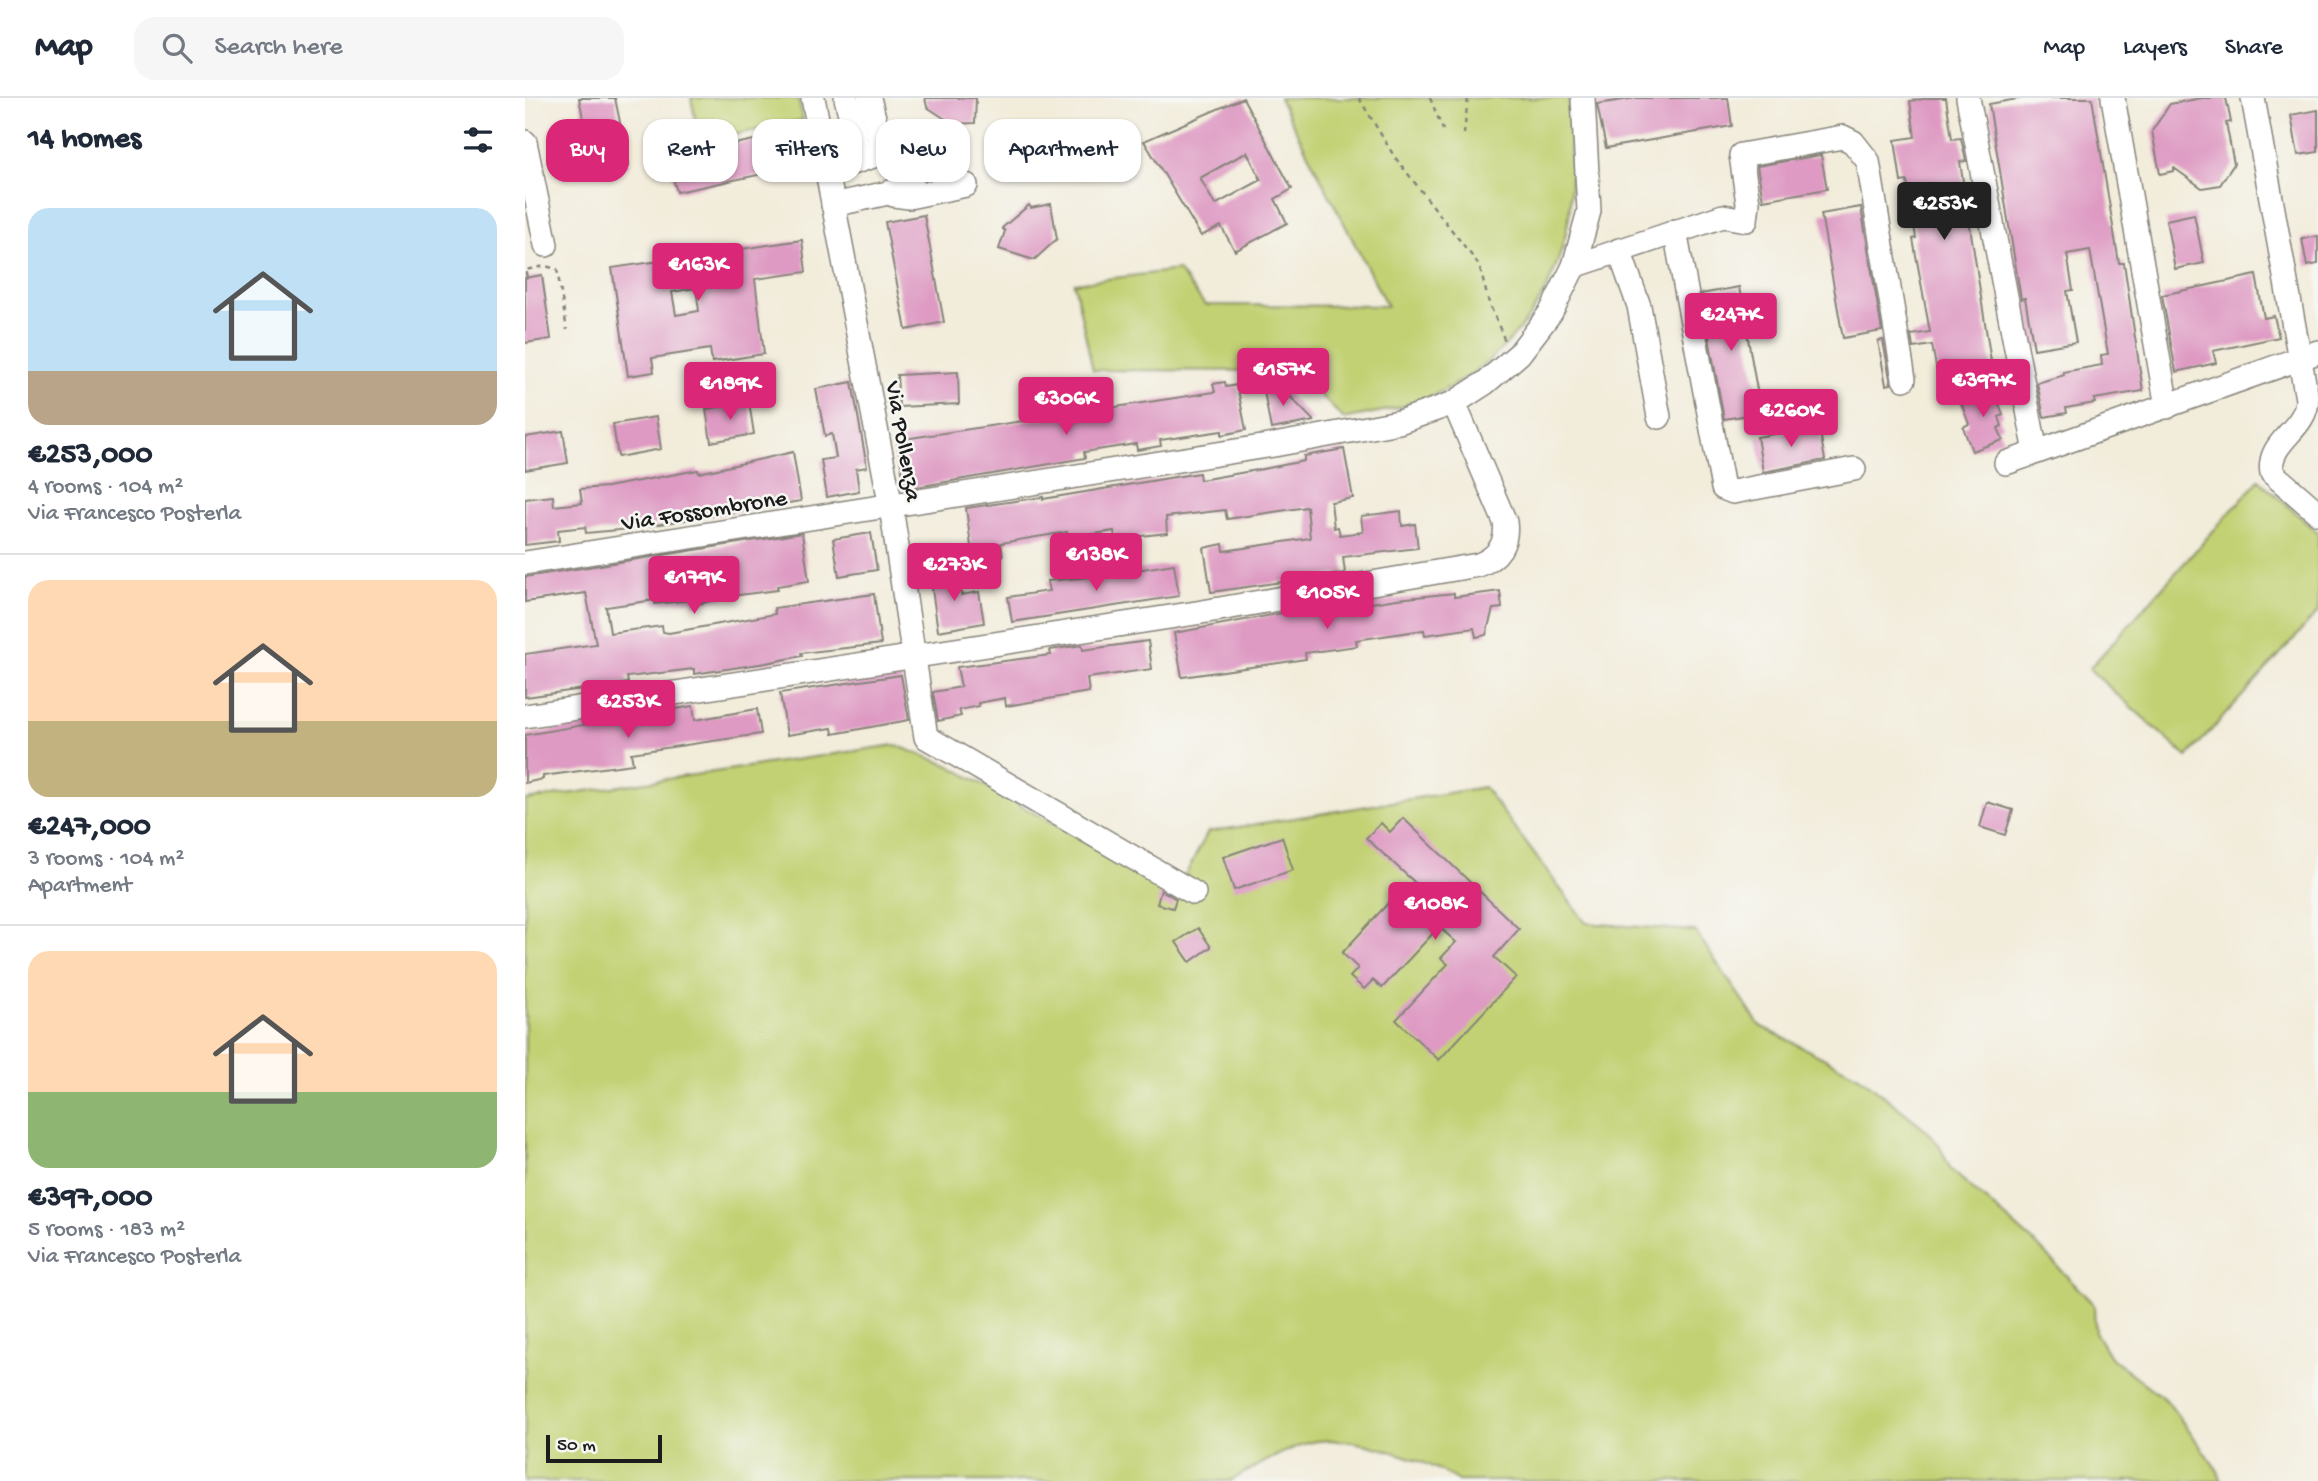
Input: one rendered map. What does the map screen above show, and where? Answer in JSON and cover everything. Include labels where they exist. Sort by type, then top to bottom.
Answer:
[{"type":"street","points":[[813,101],[840,98]]},
{"type":"street","points":[[846,98],[851,119]]},
{"type":"street","points":[[862,160],[883,153],[869,98]]},
{"type":"street","name":"Via Fossombrone","points":[[525,563],[891,507],[1372,428],[1413,418],[1454,403],[1485,383],[1519,354],[1551,312],[1574,266],[1588,211],[1583,98]]},
{"type":"street","points":[[1968,98],[2036,452]]},
{"type":"street","points":[[2112,98],[2167,407]]},
{"type":"street","points":[[2253,98],[2310,364],[2306,411],[2275,449],[2270,465],[2272,472],[2318,513]]},
{"type":"street","name":"Via Pollenza","points":[[813,101],[816,119]]},
{"type":"street","points":[[1574,266],[1723,216],[1746,220],[1748,203],[1741,155],[1843,137],[1853,142],[1868,161],[1904,379]]},
{"type":"street","points":[[525,142],[546,245]]},
{"type":"street","name":"Via Pollenza","points":[[828,182],[891,507],[926,737],[1194,893]]},
{"type":"street","points":[[833,205],[888,193],[912,183]]},
{"type":"street","points":[[888,193],[909,197],[966,185]]},
{"type":"street","points":[[1675,231],[1723,488],[1733,492],[1854,469]]},
{"type":"street","points":[[1619,250],[1639,306],[1659,416]]},
{"type":"street","points":[[2006,463],[2167,407],[2310,364]]},
{"type":"street","points":[[525,716],[1196,613],[1486,562],[1503,545],[1505,522],[1454,403]]},
{"type":"path","points":[[1359,98],[1394,156],[1479,265],[1489,303],[1508,348]]},
{"type":"path","points":[[1430,98],[1443,130]]},
{"type":"path","points":[[1464,134],[1468,98]]},
{"type":"path","points":[[527,277],[525,270],[545,266],[557,269],[567,330]]},
{"type":"green space","points":[[691,98],[798,98],[803,119],[752,119],[752,131],[738,134],[738,119],[695,119]]},
{"type":"green space","points":[[1279,98],[1569,98],[1570,201],[1562,247],[1552,276],[1521,328],[1477,370],[1422,400],[1394,409],[1344,419],[1296,371],[1093,370],[1074,283],[1178,270],[1205,305],[1387,306]]},
{"type":"green space","points":[[2259,480],[2318,533],[2318,612],[2187,757],[2089,669]]},
{"type":"green space","points":[[895,745],[948,765],[1161,884],[1186,874],[1208,832],[1484,787],[1586,923],[1695,931],[1760,1026],[1859,1076],[1923,1127],[1939,1145],[1951,1170],[2036,1244],[2094,1305],[2095,1332],[2110,1357],[2167,1401],[2218,1471],[2221,1481],[1458,1481],[1406,1456],[1364,1444],[1324,1441],[1288,1450],[1230,1481],[525,1481],[525,800]]},
{"type":"building","points":[[579,98],[615,98],[619,119],[583,119]]},
{"type":"building","points":[[925,98],[976,98],[975,123],[970,123],[970,119],[945,119],[927,107]]},
{"type":"building","points":[[1243,98],[1292,189],[1275,199],[1287,223],[1235,251],[1221,226],[1201,236],[1144,141]],"holes":[[[1247,152],[1261,180],[1215,205],[1200,178]]]},
{"type":"building","points":[[1636,98],[1728,98],[1732,126],[1606,148],[1597,104]]},
{"type":"building","points":[[1946,98],[1952,139],[1961,138],[1966,161],[1960,162],[1992,368],[1938,378],[1932,345],[1913,348],[1911,335],[1930,332],[1913,239],[1916,238],[1907,181],[1901,182],[1895,140],[1915,137],[1910,101]]},
{"type":"building","points":[[2023,98],[2092,98],[2119,263],[2124,263],[2143,391],[2094,399],[2095,403],[2066,408],[2067,413],[2044,417],[2037,383],[2064,375],[2063,372],[2102,365],[2101,355],[2108,354],[2090,250],[2067,254],[2073,290],[2067,291],[2076,342],[2034,349],[2025,298],[2021,299],[1989,104]]},
{"type":"building","points":[[2202,98],[2226,98],[2231,122],[2226,123],[2234,164],[2220,185],[2202,188],[2174,168],[2174,171],[2160,174],[2152,131],[2170,104]]},
{"type":"building","points":[[2318,110],[2318,152],[2298,155],[2291,115]]},
{"type":"building","points":[[752,140],[752,176],[738,179],[738,143]]},
{"type":"building","points":[[1821,155],[1827,189],[1763,200],[1757,166]]},
{"type":"building","points":[[674,182],[724,182],[677,192]]},
{"type":"building","points":[[1051,204],[1057,239],[1034,260],[999,249],[1005,231],[1002,228],[1029,205],[1031,208]]},
{"type":"building","points":[[1861,207],[1882,331],[1843,338],[1821,214]]},
{"type":"building","points":[[2194,214],[2204,263],[2175,269],[2166,220]]},
{"type":"building","points":[[924,215],[944,322],[906,330],[885,222]]},
{"type":"building","points":[[2318,236],[2318,264],[2307,266],[2302,239]]},
{"type":"building","points":[[802,240],[806,272],[755,279],[764,354],[712,362],[710,349],[652,358],[654,372],[628,376],[612,268]],"holes":[[[696,288],[699,311],[676,315],[672,292]]]},
{"type":"building","points":[[542,275],[551,339],[525,343],[525,278]]},
{"type":"building","points":[[2256,275],[2264,318],[2274,316],[2279,337],[2213,351],[2216,363],[2176,372],[2162,295]]},
{"type":"building","points":[[1739,287],[1761,413],[1724,419],[1701,294]]},
{"type":"building","points":[[1883,340],[1891,384],[1886,385],[1878,341]]},
{"type":"building","points":[[958,372],[959,404],[899,407],[897,375]]},
{"type":"building","points":[[852,382],[867,467],[856,469],[859,491],[827,497],[821,460],[836,458],[832,434],[825,436],[816,389]]},
{"type":"building","points":[[1225,382],[1226,387],[1237,385],[1246,430],[1222,435],[1222,431],[1160,440],[1161,446],[1137,450],[1136,444],[1084,452],[1085,458],[905,489],[897,440],[1215,392],[1213,384]]},
{"type":"building","points":[[1277,383],[1314,421],[1271,429],[1263,386]]},
{"type":"building","points":[[1993,387],[2003,415],[1999,417],[2002,426],[1998,428],[2003,440],[1972,451],[1963,427],[1969,424],[1960,400]]},
{"type":"building","points":[[749,402],[754,434],[711,442],[706,409]]},
{"type":"building","points":[[656,417],[661,449],[618,457],[613,424]]},
{"type":"building","points":[[1819,426],[1825,460],[1763,472],[1757,437]]},
{"type":"building","points":[[563,431],[568,463],[525,470],[525,437]]},
{"type":"building","points":[[1344,449],[1353,498],[1331,502],[1334,528],[1338,527],[1340,535],[1363,532],[1361,516],[1401,511],[1402,526],[1415,524],[1418,548],[1343,557],[1345,573],[1211,592],[1204,548],[1223,544],[1224,551],[1310,538],[1307,507],[1227,519],[1225,510],[1166,517],[1167,533],[1115,539],[1114,531],[1068,538],[1067,532],[1001,543],[1003,556],[990,558],[989,551],[972,554],[966,508],[1043,499],[1199,473],[1200,480],[1304,461],[1304,456]]},
{"type":"building","points":[[793,452],[801,501],[630,529],[586,533],[585,527],[558,530],[559,541],[525,545],[525,499],[553,496],[554,506],[582,503],[580,489],[607,487],[698,470],[699,473]]},
{"type":"building","points":[[802,533],[809,581],[777,586],[778,590],[731,596],[693,605],[692,600],[655,604],[655,600],[606,607],[610,633],[662,626],[663,632],[669,633],[775,614],[774,608],[874,594],[881,644],[801,653],[802,656],[694,674],[694,669],[627,677],[628,683],[525,697],[525,654],[596,644],[586,593],[525,602],[525,577]]},
{"type":"building","points":[[871,533],[877,570],[839,576],[833,539]]},
{"type":"building","points":[[1174,564],[1179,596],[1012,622],[1008,597],[1049,591],[1047,581],[1111,575],[1110,570],[1124,568],[1124,572]]},
{"type":"building","points":[[957,570],[961,595],[979,592],[984,623],[938,631],[930,575]]},
{"type":"building","points":[[1500,591],[1502,608],[1493,609],[1486,635],[1476,637],[1474,628],[1425,635],[1424,630],[1356,640],[1357,646],[1305,653],[1306,659],[1182,677],[1174,633],[1299,610],[1300,614],[1397,599],[1454,593],[1454,597]]},
{"type":"building","points":[[1148,641],[1152,669],[1087,678],[1089,692],[1006,706],[1005,698],[978,703],[979,706],[959,710],[961,716],[938,721],[933,692],[961,687],[957,667],[1051,655],[1050,650],[1082,645],[1083,650]]},
{"type":"building","points":[[901,675],[909,720],[833,734],[832,728],[787,735],[780,693]]},
{"type":"building","points":[[693,706],[695,720],[757,709],[761,734],[631,753],[633,764],[543,776],[543,779],[525,783],[525,735]]},
{"type":"building","points":[[1987,802],[2013,810],[2005,835],[1980,827]]},
{"type":"building","points":[[1403,818],[1519,929],[1494,957],[1516,977],[1439,1060],[1396,1020],[1448,964],[1441,958],[1456,942],[1439,927],[1382,988],[1373,980],[1364,989],[1350,977],[1358,968],[1342,953],[1391,900],[1403,911],[1423,890],[1366,838],[1381,823],[1390,832]]},
{"type":"building","points":[[1282,837],[1293,870],[1234,890],[1223,857]]},
{"type":"building","points":[[1161,890],[1176,899],[1173,908],[1157,904]]},
{"type":"building","points":[[1198,928],[1211,947],[1190,962],[1176,942]]}]
